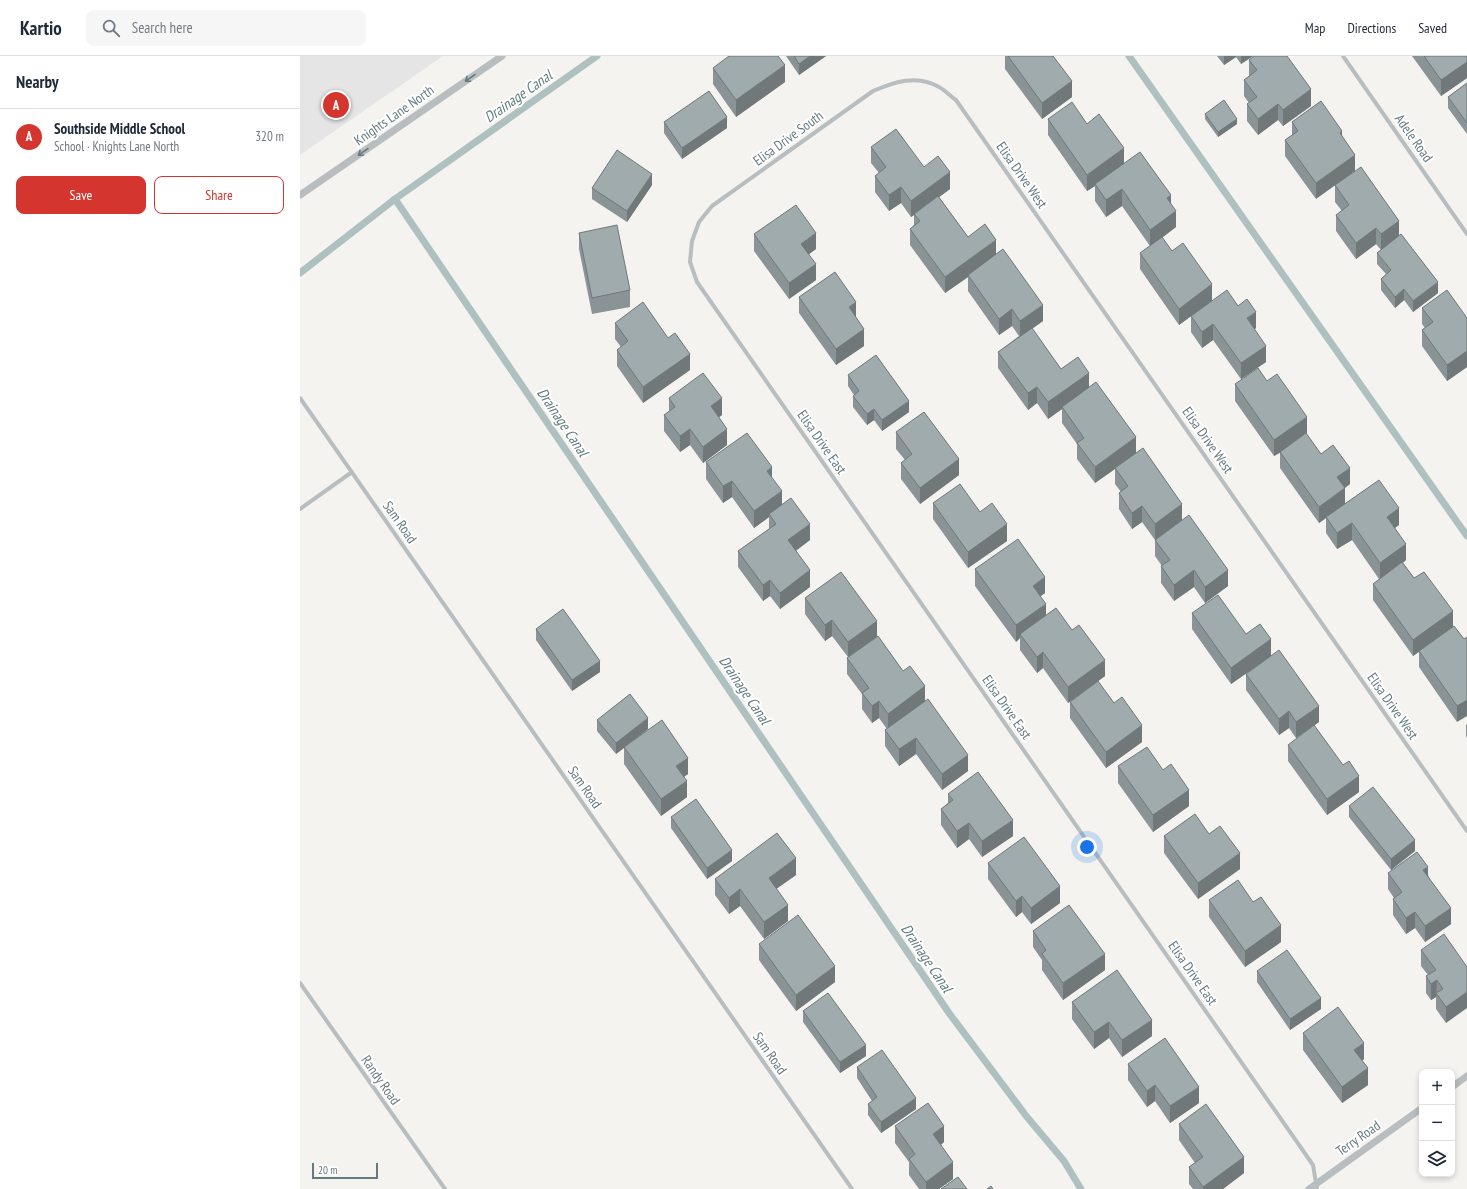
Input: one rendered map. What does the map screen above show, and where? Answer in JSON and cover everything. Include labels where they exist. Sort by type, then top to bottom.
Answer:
[{"type":"street","name":"Knights Lane North","points":[[300,195],[502,56]]},
{"type":"street","name":"Adele Road","points":[[1343,56],[1467,234]]},
{"type":"street","name":"Elisa Drive South","points":[[692,241],[699,222],[712,206],[873,91],[894,82],[917,80]]},
{"type":"street","name":"Elisa Drive West","points":[[917,80],[938,86],[956,100],[1467,830]]},
{"type":"street","name":"Elisa Drive East","points":[[692,241],[690,262],[697,282],[1313,1165],[1317,1186]]},
{"type":"street","name":"Sam Road","points":[[300,398],[852,1189]]},
{"type":"street","points":[[300,509],[352,472]]},
{"type":"street","name":"Randy Road","points":[[300,983],[445,1189]]},
{"type":"street","points":[[1455,1085],[1467,1076]]},
{"type":"street","name":"Terry Road","points":[[1309,1189],[1317,1186],[1419,1110]]},
{"type":"shaded area","points":[[300,56],[443,56],[300,155]]},
{"type":"building","points":[[729,56],[778,56],[785,65],[736,100],[713,68]]},
{"type":"building","points":[[794,56],[810,56],[799,64]]},
{"type":"building","points":[[1008,56],[1053,56],[1072,81],[1042,103]]},
{"type":"building","points":[[1254,56],[1287,56],[1311,89],[1283,110],[1278,104],[1258,119],[1247,104],[1257,97],[1244,80],[1257,70],[1249,60]]},
{"type":"building","points":[[1424,56],[1467,56],[1467,62],[1441,80]]},
{"type":"building","points":[[1467,83],[1467,123],[1448,97]]},
{"type":"building","points":[[709,91],[727,117],[682,148],[664,122]]},
{"type":"building","points":[[1224,100],[1237,119],[1218,132],[1205,114]]},
{"type":"building","points":[[1321,101],[1342,131],[1340,133],[1355,155],[1316,183],[1285,140],[1298,131],[1292,122]]},
{"type":"building","points":[[1072,102],[1087,124],[1099,114],[1124,148],[1087,175],[1048,119]]},
{"type":"building","points":[[896,129],[924,167],[938,156],[950,172],[911,201],[901,187],[889,195],[875,176],[886,167],[871,147]]},
{"type":"building","points":[[617,150],[652,174],[627,211],[592,188]]},
{"type":"building","points":[[1140,152],[1171,195],[1167,198],[1176,211],[1150,230],[1122,189],[1106,200],[1095,184]]},
{"type":"building","points":[[1361,167],[1399,221],[1381,234],[1376,228],[1356,243],[1336,215],[1349,205],[1335,185]]},
{"type":"building","points":[[938,196],[968,237],[985,224],[996,240],[945,277],[910,229],[920,221],[914,214]]},
{"type":"building","points":[[796,205],[816,233],[801,244],[816,264],[789,283],[754,234]]},
{"type":"building","points":[[617,225],[630,290],[592,298],[579,233]]},
{"type":"building","points":[[1401,234],[1438,282],[1413,301],[1404,289],[1395,297],[1381,279],[1391,270],[1377,253]]},
{"type":"building","points":[[1162,237],[1172,251],[1183,243],[1212,284],[1179,309],[1140,253]]},
{"type":"building","points":[[1003,249],[1043,305],[1020,321],[1012,309],[999,319],[968,275]]},
{"type":"building","points":[[835,272],[856,302],[849,307],[864,329],[836,349],[799,297]]},
{"type":"building","points":[[1227,290],[1238,306],[1247,299],[1256,312],[1247,318],[1266,346],[1241,363],[1213,324],[1202,332],[1191,316]]},
{"type":"building","points":[[1447,290],[1467,318],[1467,351],[1447,365],[1422,330],[1433,322],[1422,308]]},
{"type":"building","points":[[643,302],[668,338],[675,333],[690,354],[643,387],[617,350],[628,341],[615,323]]},
{"type":"building","points":[[1032,328],[1061,369],[1078,357],[1089,373],[1048,402],[1037,387],[1028,393],[998,352]]},
{"type":"building","points":[[876,355],[909,401],[882,420],[874,409],[867,414],[853,396],[859,391],[848,375]]},
{"type":"building","points":[[1258,368],[1267,381],[1277,374],[1307,417],[1274,440],[1235,384]]},
{"type":"building","points":[[703,373],[722,398],[711,406],[727,429],[703,447],[690,429],[680,436],[664,415],[675,407],[669,398]]},
{"type":"building","points":[[1096,382],[1136,437],[1095,467],[1077,443],[1084,438],[1062,407]]},
{"type":"building","points":[[924,412],[959,459],[920,488],[901,463],[912,454],[896,432]]},
{"type":"building","points":[[747,433],[772,467],[767,471],[782,491],[754,511],[732,481],[723,486],[706,462]]},
{"type":"building","points":[[1306,433],[1321,454],[1333,445],[1350,468],[1337,477],[1345,488],[1319,507],[1280,452]]},
{"type":"building","points":[[1143,448],[1182,504],[1155,524],[1142,506],[1132,513],[1119,493],[1128,486],[1115,468]]},
{"type":"building","points":[[1379,480],[1399,508],[1387,517],[1406,544],[1380,563],[1352,523],[1337,533],[1326,517]]},
{"type":"building","points":[[960,484],[980,512],[992,503],[1007,524],[968,552],[933,503]]},
{"type":"building","points":[[791,498],[810,524],[788,540],[810,570],[780,593],[770,580],[763,585],[738,551],[776,524],[769,514]]},
{"type":"building","points":[[1189,515],[1228,570],[1205,587],[1194,570],[1174,585],[1161,566],[1170,560],[1155,540]]},
{"type":"building","points":[[1018,539],[1045,577],[1033,586],[1046,604],[1016,625],[975,569]]},
{"type":"building","points":[[1402,562],[1414,578],[1424,572],[1453,611],[1413,640],[1373,584]]},
{"type":"building","points":[[841,572],[877,621],[848,642],[832,620],[825,625],[805,598]]},
{"type":"building","points":[[1218,595],[1246,634],[1260,624],[1271,639],[1231,668],[1192,613]]},
{"type":"building","points":[[1056,608],[1072,630],[1079,625],[1105,660],[1068,687],[1043,652],[1037,657],[1020,634]]},
{"type":"building","points":[[563,609],[600,661],[572,680],[536,629]]},
{"type":"building","points":[[1454,626],[1464,639],[1467,637],[1467,700],[1457,706],[1419,651]]},
{"type":"building","points":[[878,636],[903,671],[910,666],[925,686],[888,714],[879,701],[872,706],[862,693],[869,688],[847,658]]},
{"type":"building","points":[[1279,650],[1319,706],[1296,722],[1289,711],[1279,719],[1246,674]]},
{"type":"building","points":[[1098,681],[1114,703],[1122,697],[1142,725],[1106,752],[1070,702]]},
{"type":"building","points":[[630,694],[648,718],[616,743],[597,720]]},
{"type":"building","points":[[928,699],[968,755],[942,774],[916,738],[899,749],[885,730]]},
{"type":"building","points":[[662,720],[688,758],[676,766],[687,781],[661,799],[624,747]]},
{"type":"building","points":[[1314,725],[1343,765],[1349,761],[1359,776],[1327,799],[1288,745]]},
{"type":"building","points":[[1147,747],[1163,770],[1171,764],[1189,790],[1153,815],[1118,766]]},
{"type":"building","points":[[978,772],[1013,820],[982,841],[969,823],[957,831],[941,809],[953,800],[948,794]]},
{"type":"building","points":[[1373,787],[1415,840],[1391,859],[1349,806]]},
{"type":"building","points":[[696,799],[732,850],[707,868],[671,817]]},
{"type":"building","points":[[1195,814],[1209,834],[1220,826],[1240,853],[1198,883],[1164,836]]},
{"type":"building","points":[[777,833],[796,858],[769,878],[788,905],[764,922],[740,889],[729,898],[715,879]]},
{"type":"building","points":[[1024,837],[1060,886],[1031,908],[1022,896],[1016,901],[988,863]]},
{"type":"building","points":[[1417,852],[1428,867],[1423,870],[1451,908],[1425,926],[1415,912],[1406,918],[1393,899],[1402,892],[1388,873]]},
{"type":"building","points":[[1238,880],[1253,902],[1261,897],[1281,925],[1245,951],[1209,900]]},
{"type":"building","points":[[1069,905],[1105,954],[1063,983],[1042,954],[1046,950],[1033,931]]},
{"type":"building","points":[[798,915],[835,966],[796,995],[759,944]]},
{"type":"building","points":[[1444,934],[1467,967],[1467,992],[1446,1007],[1436,993],[1443,989],[1437,980],[1431,984],[1426,976],[1436,970],[1421,950]]},
{"type":"building","points":[[1287,950],[1321,998],[1290,1019],[1257,971]]},
{"type":"building","points":[[1117,970],[1152,1020],[1122,1040],[1109,1022],[1094,1032],[1072,1002]]},
{"type":"building","points":[[828,993],[866,1045],[840,1062],[803,1011]]},
{"type":"building","points":[[1338,1007],[1364,1043],[1354,1050],[1368,1068],[1342,1087],[1303,1033]]},
{"type":"building","points":[[1165,1038],[1199,1087],[1170,1106],[1155,1085],[1147,1091],[1128,1064]]},
{"type":"building","points":[[882,1050],[916,1098],[881,1122],[868,1104],[877,1097],[857,1067]]},
{"type":"building","points":[[928,1103],[944,1126],[933,1134],[953,1162],[926,1182],[909,1159],[915,1154],[895,1126]]},
{"type":"building","points":[[1206,1104],[1244,1157],[1203,1187],[1189,1167],[1203,1157],[1179,1124]]},
{"type":"building","points":[[958,1177],[967,1189],[941,1189]]},
{"type":"waterway","name":"Drainage Canal","points":[[300,273],[395,199],[597,56]]},
{"type":"waterway","points":[[1129,56],[1467,536]]},
{"type":"waterway","name":"Drainage Canal","points":[[395,199],[949,1013],[1027,1117],[1064,1161],[1081,1189]]},
{"type":"place","name":"Southside Middle School","points":[[336,105]]}]
